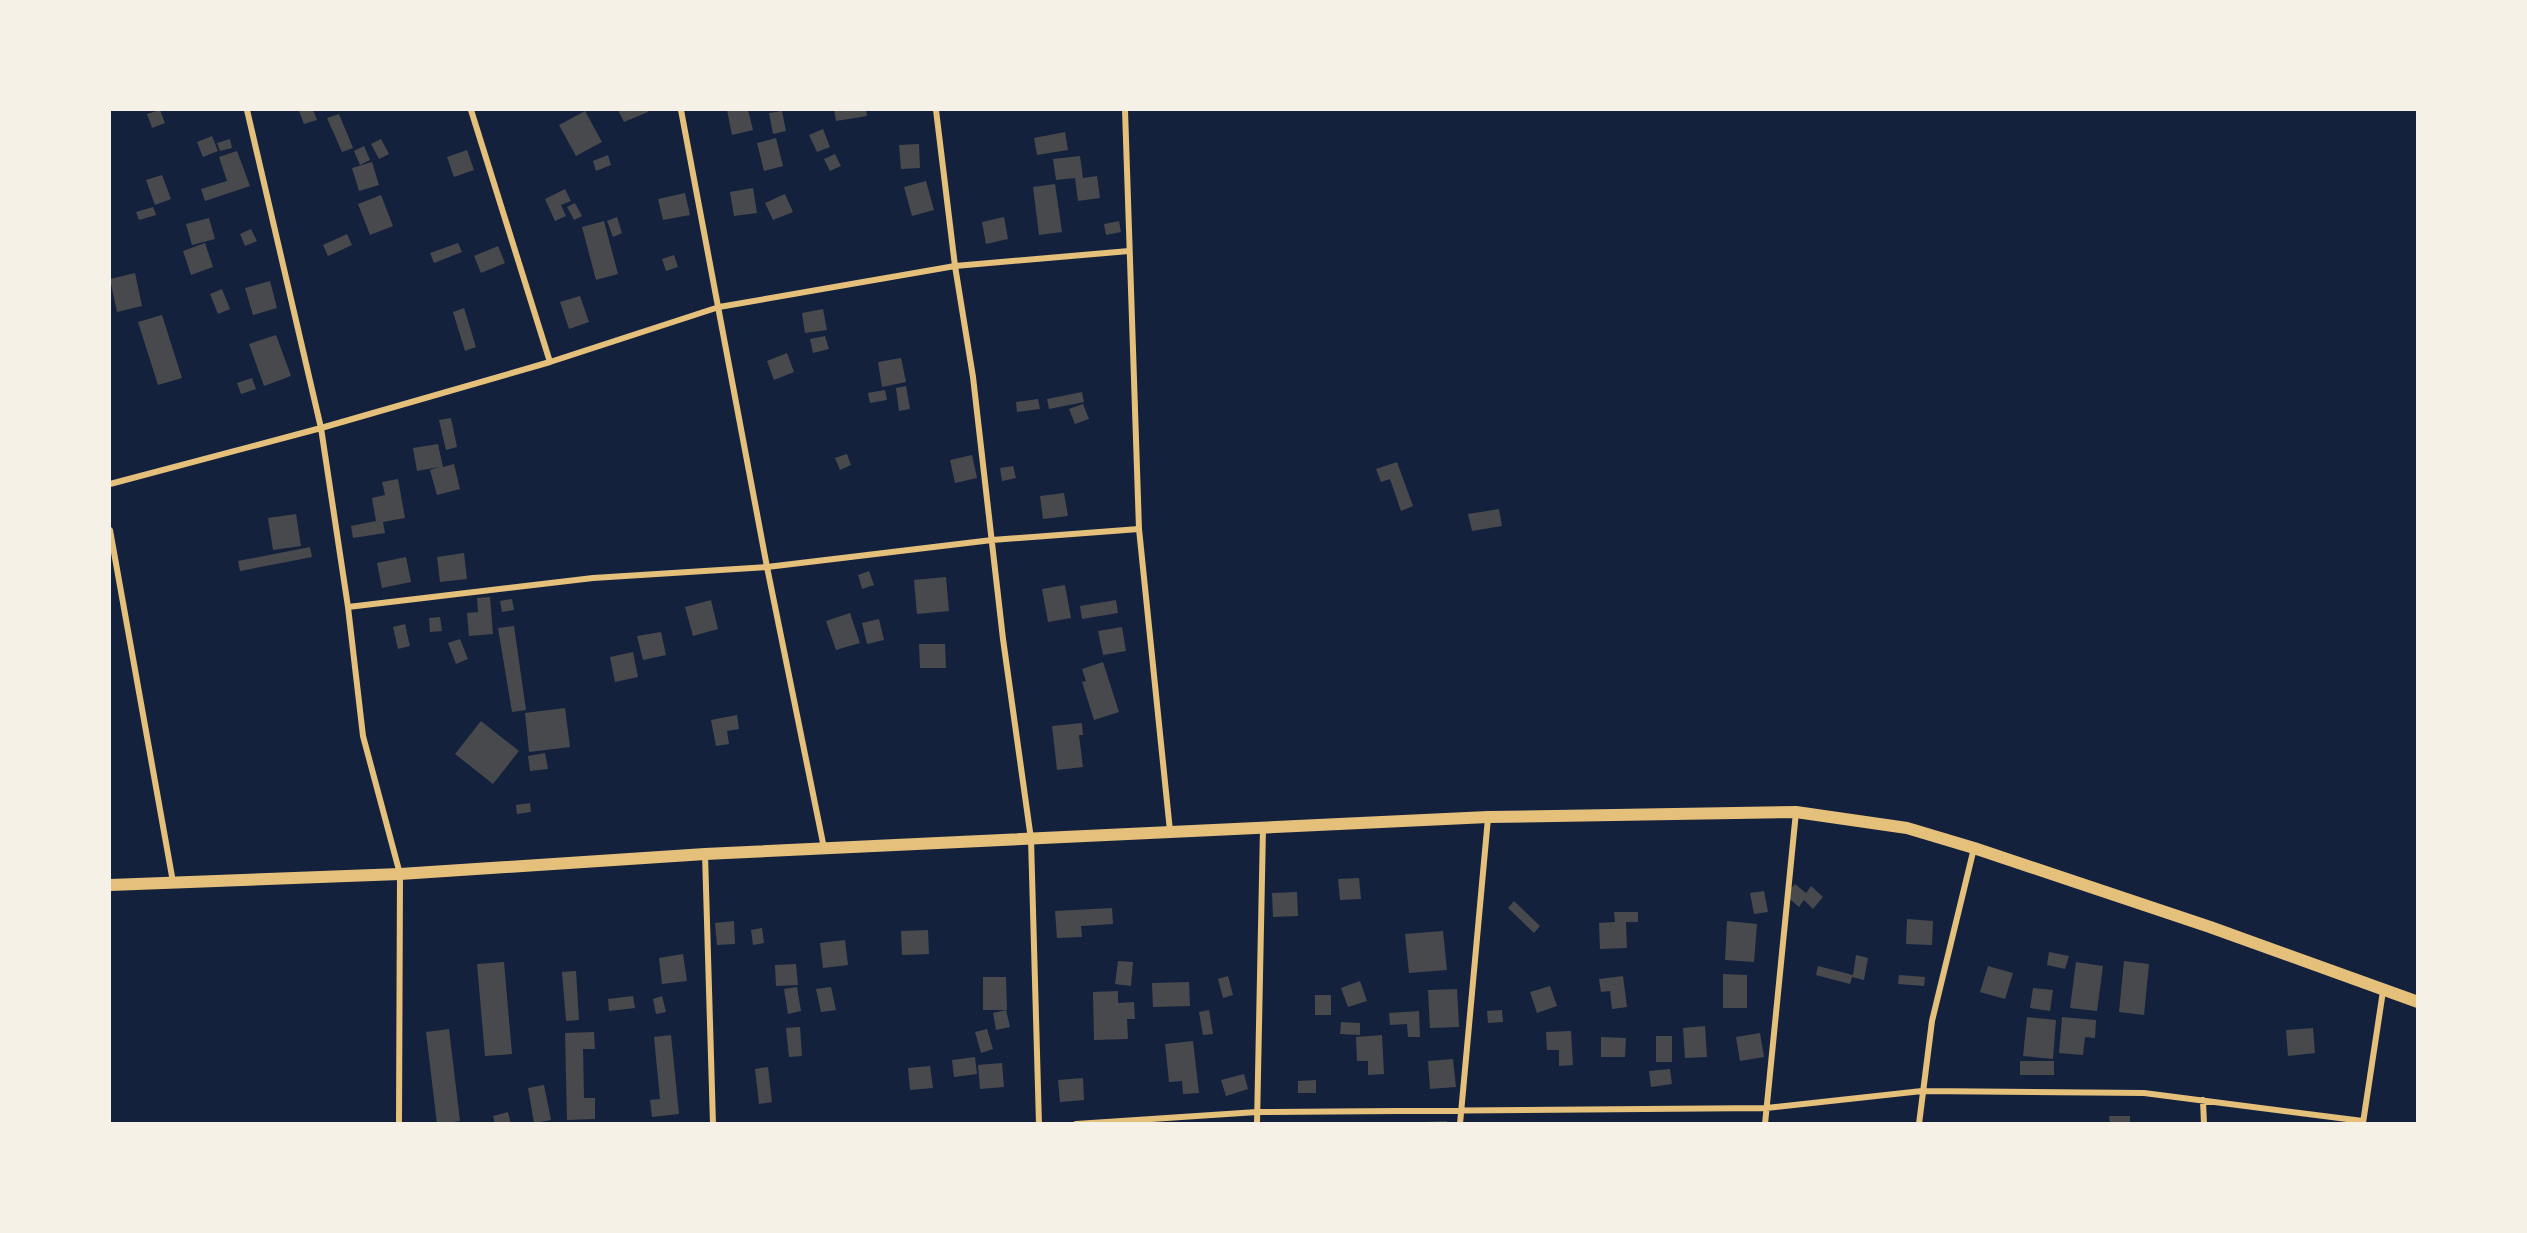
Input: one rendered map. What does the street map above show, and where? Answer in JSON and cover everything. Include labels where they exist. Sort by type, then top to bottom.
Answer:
[{"type":"main road","points":[[110,885],[400,874],[705,854],[1488,817],[1796,812],[1907,828],[1974,848],[2210,927],[2418,1002]]},
{"type":"street","points":[[247,110],[321,428],[348,607],[363,736],[400,874],[399,1124]]},
{"type":"street","points":[[471,110],[550,362]]},
{"type":"street","points":[[681,110],[767,567],[824,849]]},
{"type":"street","points":[[936,110],[955,266],[974,377],[992,540],[1031,839],[1039,1124]]},
{"type":"street","points":[[1125,110],[1139,529],[1170,831]]},
{"type":"street","points":[[110,484],[321,428],[550,362],[719,307],[955,266],[1129,251]]},
{"type":"street","points":[[348,607],[593,578],[767,567],[992,540],[1139,529]]},
{"type":"street","points":[[110,530],[173,882]]},
{"type":"street","points":[[1765,1124],[1796,812]]},
{"type":"street","points":[[1460,1124],[1488,817]]},
{"type":"street","points":[[1257,1124],[1263,827]]},
{"type":"street","points":[[1920,1124],[1922,1091],[1932,1021],[1974,848]]},
{"type":"street","points":[[705,854],[713,1124]]},
{"type":"street","points":[[1076,1124],[1257,1112],[1766,1108],[1922,1091],[2144,1093],[2363,1122],[2383,991]]},
{"type":"street","points":[[2204,1100],[2204,1124]]},
{"type":"building","points":[[160,110],[165,123],[152,128],[147,114]]},
{"type":"building","points":[[313,110],[317,120],[304,124],[299,111]]},
{"type":"building","points":[[618,110],[647,110],[648,112],[624,122]]},
{"type":"building","points":[[727,110],[748,110],[753,130],[732,135]]},
{"type":"building","points":[[834,110],[866,110],[867,116],[836,121]]},
{"type":"building","points":[[585,111],[602,142],[576,156],[559,125]]},
{"type":"building","points":[[782,111],[786,131],[773,134],[769,113]]},
{"type":"building","points":[[339,114],[353,148],[342,152],[327,118]]},
{"type":"building","points":[[823,129],[830,147],[817,152],[809,135]]},
{"type":"building","points":[[1065,132],[1068,150],[1037,155],[1034,138]]},
{"type":"building","points":[[212,136],[218,151],[203,157],[197,142]]},
{"type":"building","points":[[776,138],[783,166],[764,171],[757,143]]},
{"type":"building","points":[[230,139],[232,148],[220,151],[217,143]]},
{"type":"building","points":[[381,139],[389,154],[379,159],[371,144]]},
{"type":"building","points":[[919,144],[920,168],[901,169],[899,145]]},
{"type":"building","points":[[364,146],[370,160],[360,165],[354,151]]},
{"type":"building","points":[[467,150],[474,170],[454,177],[447,157]]},
{"type":"building","points":[[237,151],[250,186],[205,201],[201,189],[227,181],[219,157]]},
{"type":"building","points":[[835,154],[841,166],[830,171],[824,159]]},
{"type":"building","points":[[608,155],[611,165],[596,171],[593,161]]},
{"type":"building","points":[[1080,156],[1083,178],[1097,176],[1100,198],[1078,201],[1075,178],[1056,180],[1053,159]]},
{"type":"building","points":[[372,162],[379,185],[359,191],[352,168]]},
{"type":"building","points":[[162,175],[171,199],[155,205],[146,180]]},
{"type":"building","points":[[926,181],[934,210],[912,216],[904,187]]},
{"type":"building","points":[[1055,184],[1062,232],[1039,235],[1033,187]]},
{"type":"building","points":[[753,188],[757,213],[734,216],[730,192]]},
{"type":"building","points":[[565,189],[571,201],[561,205],[566,216],[555,221],[545,199]]},
{"type":"building","points":[[685,193],[690,215],[663,220],[658,199]]},
{"type":"building","points":[[785,194],[793,212],[773,220],[765,203]]},
{"type":"building","points":[[381,195],[393,226],[370,235],[358,204]]},
{"type":"building","points":[[575,203],[582,216],[574,220],[567,207]]},
{"type":"building","points":[[153,207],[156,215],[139,220],[136,212]]},
{"type":"building","points":[[617,217],[622,233],[613,237],[607,221]]},
{"type":"building","points":[[1004,217],[1008,239],[986,244],[982,222]]},
{"type":"building","points":[[209,218],[215,239],[192,245],[186,224]]},
{"type":"building","points":[[604,221],[618,274],[596,280],[582,227]]},
{"type":"building","points":[[1119,221],[1121,232],[1106,235],[1104,224]]},
{"type":"building","points":[[251,229],[257,241],[245,246],[240,234]]},
{"type":"building","points":[[347,234],[352,245],[328,256],[323,245]]},
{"type":"building","points":[[205,243],[213,267],[191,275],[183,251]]},
{"type":"building","points":[[458,243],[462,252],[434,263],[430,253]]},
{"type":"building","points":[[498,246],[505,263],[481,273],[474,256]]},
{"type":"building","points":[[674,255],[678,267],[666,271],[662,259]]},
{"type":"building","points":[[135,273],[142,306],[117,312],[110,279]]},
{"type":"building","points":[[270,281],[277,308],[253,315],[245,288]]},
{"type":"building","points":[[222,289],[230,309],[218,314],[210,294]]},
{"type":"building","points":[[580,296],[589,322],[569,329],[560,302]]},
{"type":"building","points":[[464,308],[476,347],[465,351],[453,312]]},
{"type":"building","points":[[823,309],[827,330],[805,333],[802,313]]},
{"type":"building","points":[[162,315],[182,378],[158,385],[138,322]]},
{"type":"building","points":[[276,335],[291,376],[264,386],[249,344]]},
{"type":"building","points":[[825,336],[829,349],[813,353],[810,339]]},
{"type":"building","points":[[787,353],[794,372],[774,380],[767,361]]},
{"type":"building","points":[[901,358],[906,382],[882,387],[878,362]]},
{"type":"building","points":[[252,378],[256,389],[241,394],[237,383]]},
{"type":"building","points":[[906,386],[910,409],[899,411],[896,388]]},
{"type":"building","points":[[885,390],[887,400],[870,403],[868,393]]},
{"type":"building","points":[[1082,392],[1084,402],[1049,409],[1047,399]]},
{"type":"building","points":[[1038,399],[1040,409],[1017,412],[1016,402]]},
{"type":"building","points":[[1083,404],[1089,419],[1075,424],[1069,409]]},
{"type":"building","points":[[451,418],[457,447],[446,450],[439,420]]},
{"type":"building","points":[[438,444],[443,467],[454,464],[460,489],[437,495],[430,470],[439,467],[417,471],[413,448]]},
{"type":"building","points":[[847,454],[851,465],[840,470],[835,458]]},
{"type":"building","points":[[972,455],[977,478],[955,483],[950,460]]},
{"type":"building","points":[[1397,462],[1413,506],[1401,511],[1390,479],[1381,482],[1376,469]]},
{"type":"building","points":[[1013,466],[1016,478],[1002,481],[1000,468]]},
{"type":"building","points":[[398,479],[405,518],[383,522],[385,533],[353,538],[351,526],[376,521],[372,498],[385,495],[382,482]]},
{"type":"building","points":[[1064,493],[1068,516],[1043,519],[1040,496]]},
{"type":"building","points":[[1499,509],[1502,526],[1472,531],[1468,514]]},
{"type":"building","points":[[296,514],[301,546],[273,550],[268,518]]},
{"type":"building","points":[[310,547],[312,557],[240,571],[238,561]]},
{"type":"building","points":[[464,553],[467,579],[440,582],[437,557]]},
{"type":"building","points":[[406,557],[411,582],[382,588],[377,563]]},
{"type":"building","points":[[869,571],[874,585],[862,589],[858,575]]},
{"type":"building","points":[[946,577],[949,611],[917,614],[914,580]]},
{"type":"building","points":[[1065,585],[1071,618],[1048,622],[1042,589]]},
{"type":"building","points":[[490,597],[493,634],[469,636],[467,613],[478,612],[477,598]]},
{"type":"building","points":[[512,599],[514,610],[502,612],[500,601]]},
{"type":"building","points":[[711,600],[718,629],[693,636],[685,607]]},
{"type":"building","points":[[1116,600],[1118,613],[1082,619],[1080,606]]},
{"type":"building","points":[[850,613],[860,643],[836,650],[826,621]]},
{"type":"building","points":[[440,617],[442,631],[430,632],[429,618]]},
{"type":"building","points":[[879,619],[884,640],[867,644],[862,623]]},
{"type":"building","points":[[405,624],[410,646],[398,649],[393,627]]},
{"type":"building","points":[[514,626],[526,710],[512,712],[498,628]]},
{"type":"building","points":[[1122,627],[1126,651],[1103,655],[1098,631]]},
{"type":"building","points":[[661,632],[666,655],[643,660],[637,636]]},
{"type":"building","points":[[460,639],[468,659],[456,664],[448,643]]},
{"type":"building","points":[[919,644],[945,644],[946,668],[920,668]]},
{"type":"building","points":[[633,652],[638,677],[615,682],[610,657]]},
{"type":"building","points":[[1103,662],[1119,712],[1094,720],[1082,682],[1086,681],[1082,669]]},
{"type":"building","points":[[565,708],[570,747],[529,752],[525,713]]},
{"type":"building","points":[[737,715],[739,729],[727,731],[729,744],[716,746],[711,720]]},
{"type":"building","points":[[481,721],[519,751],[493,784],[455,754]]},
{"type":"building","points":[[1082,723],[1083,735],[1079,735],[1083,767],[1057,770],[1052,726]]},
{"type":"building","points":[[545,753],[548,769],[530,771],[528,756]]},
{"type":"building","points":[[530,803],[531,812],[517,814],[516,805]]},
{"type":"building","points":[[1359,878],[1361,899],[1340,900],[1338,879]]},
{"type":"building","points":[[1795,884],[1806,893],[1811,886],[1823,897],[1813,909],[1804,900],[1799,907],[1785,895]]},
{"type":"building","points":[[1764,891],[1768,912],[1754,914],[1750,893]]},
{"type":"building","points":[[1297,892],[1298,916],[1273,917],[1272,893]]},
{"type":"building","points":[[1514,901],[1540,926],[1534,933],[1508,908]]},
{"type":"building","points":[[1112,908],[1113,924],[1081,926],[1082,937],[1057,938],[1055,911]]},
{"type":"building","points":[[1614,912],[1638,912],[1638,922],[1626,922],[1627,948],[1600,949],[1599,923],[1615,922]]},
{"type":"building","points":[[1907,919],[1933,921],[1932,945],[1906,944]]},
{"type":"building","points":[[734,921],[735,944],[717,945],[715,923]]},
{"type":"building","points":[[1727,921],[1757,924],[1754,962],[1725,960]]},
{"type":"building","points":[[762,928],[764,943],[753,945],[751,930]]},
{"type":"building","points":[[928,930],[929,954],[902,955],[901,931]]},
{"type":"building","points":[[1443,931],[1447,970],[1409,973],[1405,934]]},
{"type":"building","points":[[845,940],[848,965],[823,968],[820,943]]},
{"type":"building","points":[[2049,952],[2069,956],[2065,969],[2047,965]]},
{"type":"building","points":[[683,954],[687,981],[662,984],[659,958]]},
{"type":"building","points":[[1856,955],[1868,958],[1864,980],[1852,977],[1850,984],[1816,975],[1818,966],[1853,975]]},
{"type":"building","points":[[1118,961],[1133,962],[1131,986],[1115,984]]},
{"type":"building","points":[[2124,961],[2149,964],[2144,1015],[2119,1012]]},
{"type":"building","points":[[504,962],[512,1054],[485,1056],[477,964]]},
{"type":"building","points":[[2076,962],[2103,966],[2097,1011],[2070,1008]]},
{"type":"building","points":[[796,964],[798,985],[776,986],[775,965]]},
{"type":"building","points":[[1988,966],[2013,973],[2005,999],[1980,992]]},
{"type":"building","points":[[576,971],[579,1020],[566,1021],[562,972]]},
{"type":"building","points":[[1723,974],[1747,975],[1747,1008],[1723,1008]]},
{"type":"building","points":[[1899,975],[1925,977],[1924,986],[1898,984]]},
{"type":"building","points":[[1228,976],[1233,995],[1223,998],[1218,979]]},
{"type":"building","points":[[1623,976],[1627,1007],[1612,1009],[1610,991],[1601,992],[1599,979]]},
{"type":"building","points":[[983,977],[1006,977],[1007,1010],[983,1010]]},
{"type":"building","points":[[1360,981],[1367,1001],[1348,1007],[1341,988]]},
{"type":"building","points":[[1189,982],[1190,1006],[1153,1007],[1152,983]]},
{"type":"building","points":[[1550,986],[1557,1006],[1537,1013],[1530,992]]},
{"type":"building","points":[[797,987],[801,1011],[788,1014],[784,989]]},
{"type":"building","points":[[831,987],[836,1010],[821,1012],[816,989]]},
{"type":"building","points":[[2033,988],[2053,990],[2050,1011],[2030,1008]]},
{"type":"building","points":[[1457,989],[1459,1027],[1430,1028],[1428,990]]},
{"type":"building","points":[[1118,991],[1118,1003],[1134,1002],[1135,1019],[1127,1019],[1128,1039],[1094,1040],[1093,992]]},
{"type":"building","points":[[1315,995],[1331,995],[1331,1015],[1315,1015]]},
{"type":"building","points":[[633,996],[635,1008],[609,1011],[608,999]]},
{"type":"building","points":[[662,996],[666,1012],[656,1014],[653,999]]},
{"type":"building","points":[[1006,1010],[1010,1027],[996,1030],[993,1013]]},
{"type":"building","points":[[1209,1010],[1213,1034],[1203,1035],[1199,1012]]},
{"type":"building","points":[[1502,1010],[1503,1022],[1488,1023],[1487,1011]]},
{"type":"building","points":[[1419,1011],[1420,1037],[1408,1037],[1407,1024],[1390,1025],[1389,1013]]},
{"type":"building","points":[[2027,1017],[2056,1020],[2053,1059],[2023,1056]]},
{"type":"building","points":[[2062,1017],[2096,1020],[2095,1038],[2085,1037],[2083,1055],[2059,1053]]},
{"type":"building","points":[[1341,1022],[1360,1023],[1360,1035],[1340,1034]]},
{"type":"building","points":[[1705,1026],[1707,1057],[1685,1058],[1683,1028]]},
{"type":"building","points":[[800,1027],[802,1056],[789,1057],[786,1028]]},
{"type":"building","points":[[2313,1028],[2315,1053],[2288,1056],[2286,1030]]},
{"type":"building","points":[[449,1029],[460,1121],[437,1124],[426,1032]]},
{"type":"building","points":[[987,1029],[993,1049],[981,1053],[975,1032]]},
{"type":"building","points":[[1571,1031],[1573,1065],[1559,1066],[1559,1050],[1547,1050],[1546,1032]]},
{"type":"building","points":[[594,1032],[595,1049],[583,1049],[584,1098],[595,1098],[595,1119],[567,1120],[565,1033]]},
{"type":"building","points":[[1760,1033],[1764,1057],[1740,1061],[1736,1037]]},
{"type":"building","points":[[671,1035],[679,1114],[652,1117],[650,1100],[660,1099],[654,1037]]},
{"type":"building","points":[[1382,1035],[1384,1074],[1368,1075],[1368,1061],[1357,1061],[1356,1037]]},
{"type":"building","points":[[1656,1036],[1672,1036],[1672,1062],[1656,1062]]},
{"type":"building","points":[[1601,1037],[1626,1038],[1625,1057],[1601,1057]]},
{"type":"building","points":[[1193,1041],[1199,1093],[1183,1094],[1182,1081],[1169,1082],[1165,1044]]},
{"type":"building","points":[[975,1057],[977,1074],[954,1077],[952,1060]]},
{"type":"building","points":[[1453,1059],[1456,1087],[1430,1089],[1428,1061]]},
{"type":"building","points":[[2020,1061],[2054,1061],[2054,1075],[2020,1075]]},
{"type":"building","points":[[1002,1063],[1004,1087],[980,1089],[978,1065]]},
{"type":"building","points":[[930,1066],[933,1088],[910,1090],[908,1068]]},
{"type":"building","points":[[768,1067],[772,1102],[759,1104],[755,1069]]},
{"type":"building","points":[[1670,1069],[1672,1084],[1651,1087],[1649,1071]]},
{"type":"building","points":[[1244,1074],[1248,1089],[1226,1096],[1221,1080]]},
{"type":"building","points":[[1083,1078],[1084,1100],[1060,1102],[1058,1080]]},
{"type":"building","points":[[1316,1080],[1316,1093],[1298,1093],[1298,1081]]},
{"type":"building","points":[[544,1085],[551,1120],[534,1123],[528,1088]]},
{"type":"building","points":[[508,1112],[511,1124],[495,1124],[493,1116]]},
{"type":"building","points":[[2109,1116],[2130,1116],[2130,1124],[2110,1124]]},
{"type":"building","points":[[1447,1121],[1447,1124],[1423,1124],[1423,1122]]}]
